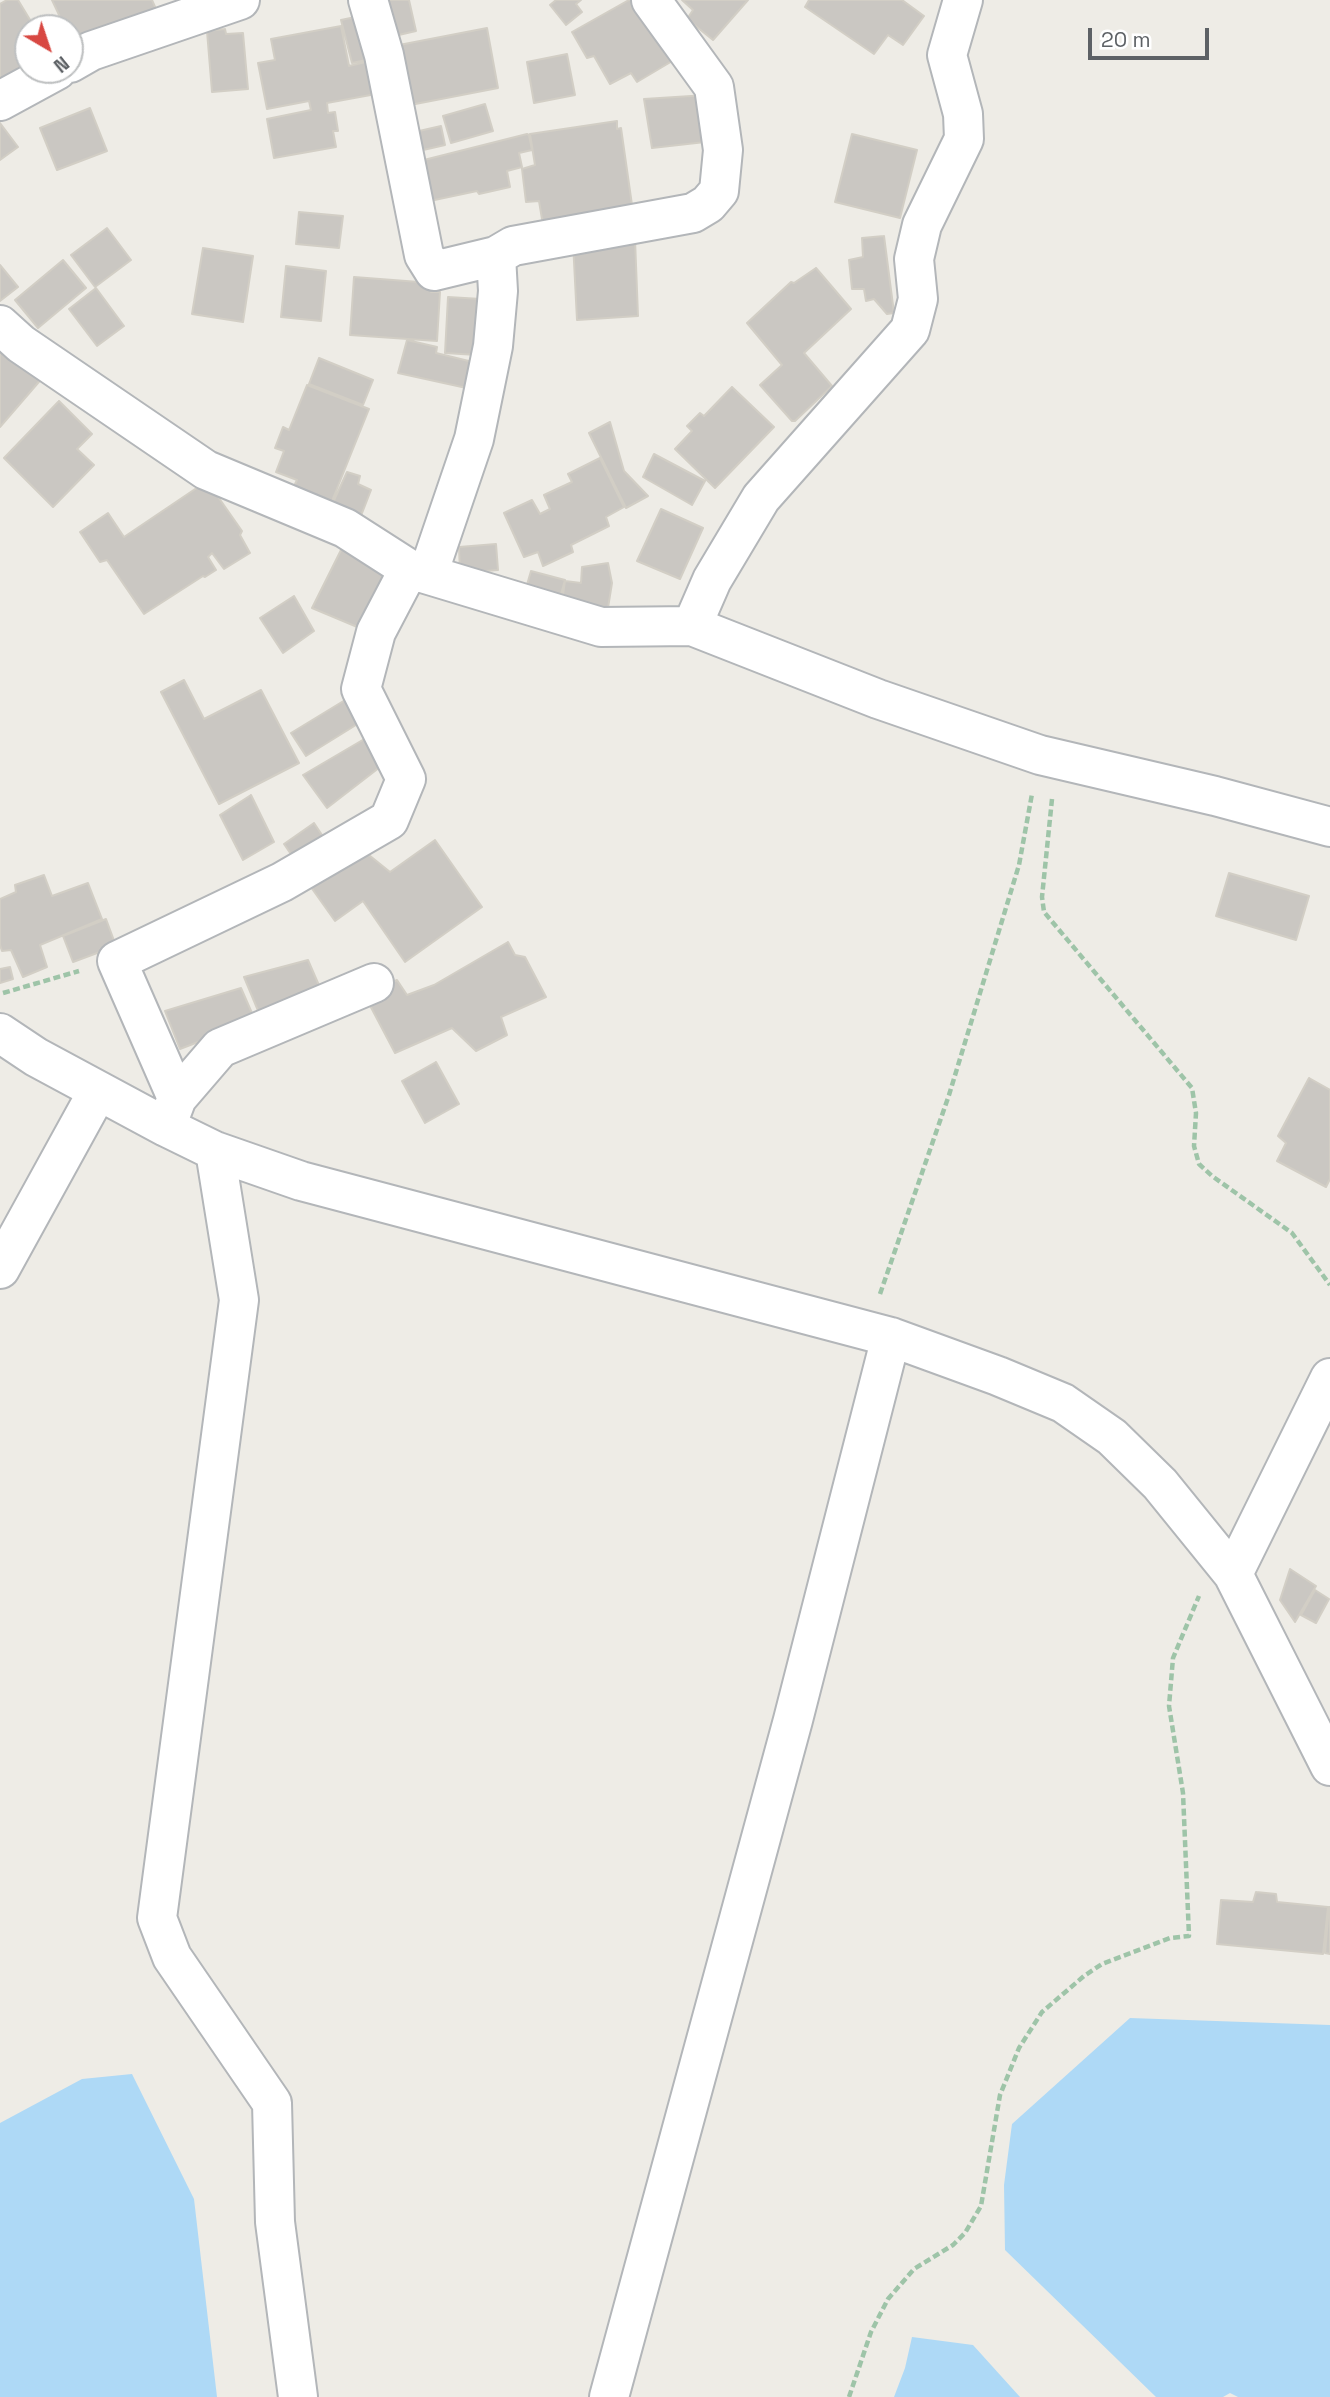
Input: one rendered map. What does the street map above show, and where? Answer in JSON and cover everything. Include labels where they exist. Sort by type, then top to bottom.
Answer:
[{"type":"street","points":[[84,55],[240,0]]},
{"type":"street","points":[[368,0],[384,55],[424,255],[434,271],[496,256],[513,246],[693,213],[708,204],[719,191],[723,150],[714,87],[651,0]]},
{"type":"street","points":[[692,626],[712,580],[761,498],[910,330],[918,299],[914,259],[922,225],[964,139],[963,114],[947,55],[963,0]]},
{"type":"street","points":[[0,101],[31,84]]},
{"type":"street","points":[[172,1112],[117,961],[282,882],[388,820],[406,779],[361,688],[376,632],[418,572],[474,439],[493,346],[498,291],[496,256]]},
{"type":"street","points":[[0,325],[21,344],[206,470],[345,528],[418,572],[601,627],[692,626],[1038,762],[1215,796],[1330,827]]},
{"type":"street","points":[[172,1112],[220,1048],[374,983]]},
{"type":"street","points":[[0,1033],[36,1057],[98,1091],[172,1112],[215,1151],[301,1181],[880,1334],[998,1376],[1063,1404],[1112,1437],[1160,1484],[1228,1568],[1329,1760]]},
{"type":"street","points":[[0,1269],[98,1091]]},
{"type":"street","points":[[215,1151],[239,1300],[157,1918],[172,1957],[272,2103],[275,2222],[298,2397]]},
{"type":"street","points":[[609,2397],[793,1720],[880,1334]]},
{"type":"street","points":[[1228,1568],[1330,1378]]},
{"type":"path","points":[[1038,762],[1052,786],[1053,808],[1042,897],[1044,912],[1192,1088],[1196,1112],[1194,1146],[1199,1164],[1292,1233],[1330,1285]]},
{"type":"path","points":[[880,1334],[1019,865],[1038,762]]},
{"type":"path","points":[[0,994],[117,961]]},
{"type":"path","points":[[849,2397],[871,2332],[888,2299],[914,2269],[953,2245],[965,2233],[981,2206],[1000,2095],[1018,2048],[1042,2012],[1102,1964],[1156,1942],[1189,1937],[1183,1793],[1169,1706],[1173,1658],[1199,1596],[1228,1568]]},
{"type":"water","points":[[1130,2018],[1330,2025],[1330,2397],[1238,2397],[1230,2393],[1223,2397],[1156,2397],[1005,2250],[1004,2185],[1012,2124]]},
{"type":"water","points":[[132,2074],[194,2199],[217,2397],[0,2397],[0,2123],[82,2079]]},
{"type":"water","points":[[912,2337],[973,2345],[1020,2397],[894,2397],[905,2368]]},
{"type":"building","points":[[7,0],[18,0],[26,14],[14,14],[14,78],[0,79],[0,4]]},
{"type":"building","points":[[52,0],[152,0],[156,9],[84,38],[84,14],[59,14]]},
{"type":"building","points":[[380,0],[409,0],[416,31],[390,37]]},
{"type":"building","points":[[556,0],[581,0],[576,4],[582,12],[566,25],[550,5]]},
{"type":"building","points":[[629,0],[639,0],[674,60],[637,82],[631,73],[610,84],[594,56],[587,58],[572,32]]},
{"type":"building","points":[[682,0],[748,0],[713,40],[687,19],[693,10]]},
{"type":"building","points":[[809,0],[902,0],[924,16],[903,45],[888,35],[874,54],[805,7]]},
{"type":"building","points":[[360,16],[371,59],[352,63],[341,20]]},
{"type":"building","points":[[341,26],[349,66],[370,61],[376,94],[327,103],[328,113],[335,112],[338,131],[333,131],[336,147],[274,158],[267,119],[311,110],[309,101],[267,109],[258,63],[275,60],[271,39]]},
{"type":"building","points":[[487,28],[498,88],[405,106],[394,46]]},
{"type":"building","points":[[225,29],[226,34],[243,33],[248,89],[212,92],[207,31]]},
{"type":"building","points":[[567,54],[575,95],[534,103],[527,62]]},
{"type":"building","points":[[707,95],[714,141],[652,148],[644,99]]},
{"type":"building","points":[[485,104],[493,131],[451,143],[443,116]]},
{"type":"building","points":[[90,108],[107,151],[57,170],[40,128]]},
{"type":"building","points":[[617,121],[617,129],[621,128],[633,212],[543,225],[539,201],[526,202],[522,169],[535,165],[530,134]]},
{"type":"building","points":[[0,123],[18,147],[0,160]]},
{"type":"building","points":[[441,126],[445,145],[410,153],[406,134]]},
{"type":"building","points":[[527,134],[532,150],[519,153],[522,167],[507,171],[510,187],[425,202],[416,162]]},
{"type":"building","points":[[852,134],[917,150],[900,218],[835,202]]},
{"type":"building","points":[[299,212],[343,216],[339,248],[296,244]]},
{"type":"building","points":[[107,228],[131,260],[95,287],[71,255]]},
{"type":"building","points":[[884,236],[894,313],[887,314],[874,299],[866,301],[864,289],[852,289],[849,260],[863,257],[862,238]]},
{"type":"building","points":[[635,239],[638,316],[577,320],[573,242]]},
{"type":"building","points":[[203,248],[253,256],[243,322],[192,314]]},
{"type":"building","points":[[63,260],[86,288],[38,328],[15,300]]},
{"type":"building","points":[[0,265],[18,287],[0,301]]},
{"type":"building","points":[[286,266],[326,271],[321,321],[281,317]]},
{"type":"building","points":[[816,268],[851,309],[804,353],[832,386],[792,421],[760,385],[782,365],[747,323],[791,282],[794,283]]},
{"type":"building","points":[[354,277],[432,283],[431,292],[440,292],[437,341],[350,335]]},
{"type":"building","points":[[96,288],[124,326],[97,346],[69,309]]},
{"type":"building","points":[[448,297],[481,299],[477,355],[445,353]]},
{"type":"building","points":[[0,338],[44,376],[0,427]]},
{"type":"building","points":[[407,340],[437,347],[436,353],[477,363],[471,389],[398,373]]},
{"type":"building","points":[[319,358],[373,380],[363,405],[309,384]]},
{"type":"building","points":[[307,385],[369,409],[332,501],[294,486],[297,480],[276,472],[284,451],[275,448],[283,427],[289,430]]},
{"type":"building","points":[[732,387],[774,427],[715,488],[675,449],[692,431],[687,426],[700,413],[704,416]]},
{"type":"building","points":[[59,401],[92,434],[77,449],[94,465],[53,507],[4,458]]},
{"type":"building","points":[[610,422],[624,471],[648,496],[626,508],[589,433]]},
{"type":"building","points":[[654,454],[705,481],[692,505],[643,477]]},
{"type":"building","points":[[600,458],[624,507],[606,517],[609,526],[571,545],[573,552],[543,566],[538,552],[524,557],[504,513],[532,500],[540,514],[550,509],[544,495],[572,482],[568,474]]},
{"type":"building","points":[[347,472],[360,476],[358,484],[371,490],[359,521],[330,509]]},
{"type":"building","points":[[207,481],[242,531],[240,535],[250,553],[224,569],[212,553],[208,557],[216,570],[144,614],[107,560],[100,562],[80,532],[108,513],[124,537]]},
{"type":"building","points":[[661,509],[703,528],[680,579],[637,561]]},
{"type":"building","points":[[344,544],[390,563],[362,629],[312,608]]},
{"type":"building","points":[[496,544],[498,570],[460,573],[459,547]]},
{"type":"building","points":[[608,563],[612,583],[607,614],[562,601],[565,581],[581,583],[582,567]]},
{"type":"building","points":[[531,571],[565,580],[558,605],[524,595]]},
{"type":"building","points":[[294,596],[314,631],[283,653],[260,618]]},
{"type":"building","points":[[184,680],[204,719],[261,690],[299,763],[219,804],[161,692]]},
{"type":"building","points":[[350,697],[364,720],[306,756],[291,733]]},
{"type":"building","points":[[366,738],[384,764],[327,808],[303,775]]},
{"type":"building","points":[[251,795],[274,842],[243,860],[220,815]]},
{"type":"building","points":[[314,823],[326,841],[297,863],[284,844]]},
{"type":"building","points":[[435,840],[482,907],[405,962],[363,901],[335,921],[308,883],[359,847],[390,872]]},
{"type":"building","points":[[1229,873],[1309,896],[1296,940],[1216,916]]},
{"type":"building","points":[[44,875],[52,896],[88,883],[102,919],[40,945],[47,967],[23,977],[11,950],[2,951],[0,945],[0,899],[16,892],[15,885]]},
{"type":"building","points":[[106,919],[116,946],[73,962],[63,936]]},
{"type":"building","points":[[508,942],[515,955],[525,957],[546,997],[501,1017],[507,1035],[476,1051],[452,1028],[395,1053],[365,996],[397,980],[407,995],[434,985]]},
{"type":"building","points":[[308,960],[321,990],[259,1013],[244,977]]},
{"type":"building","points":[[10,967],[13,979],[0,983],[0,969]]},
{"type":"building","points":[[241,988],[255,1020],[180,1049],[165,1011]]},
{"type":"building","points":[[436,1062],[459,1104],[425,1123],[402,1081]]},
{"type":"building","points":[[1309,1078],[1330,1090],[1330,1179],[1326,1187],[1277,1161],[1286,1143],[1278,1136]]},
{"type":"building","points":[[1290,1569],[1316,1586],[1295,1622],[1280,1600]]},
{"type":"building","points":[[1315,1590],[1329,1599],[1316,1623],[1301,1615]]},
{"type":"building","points":[[1256,1892],[1276,1894],[1277,1902],[1328,1907],[1323,1954],[1217,1944],[1221,1900],[1253,1902]]},
{"type":"building","points":[[1330,1907],[1330,1954],[1325,1953]]}]
